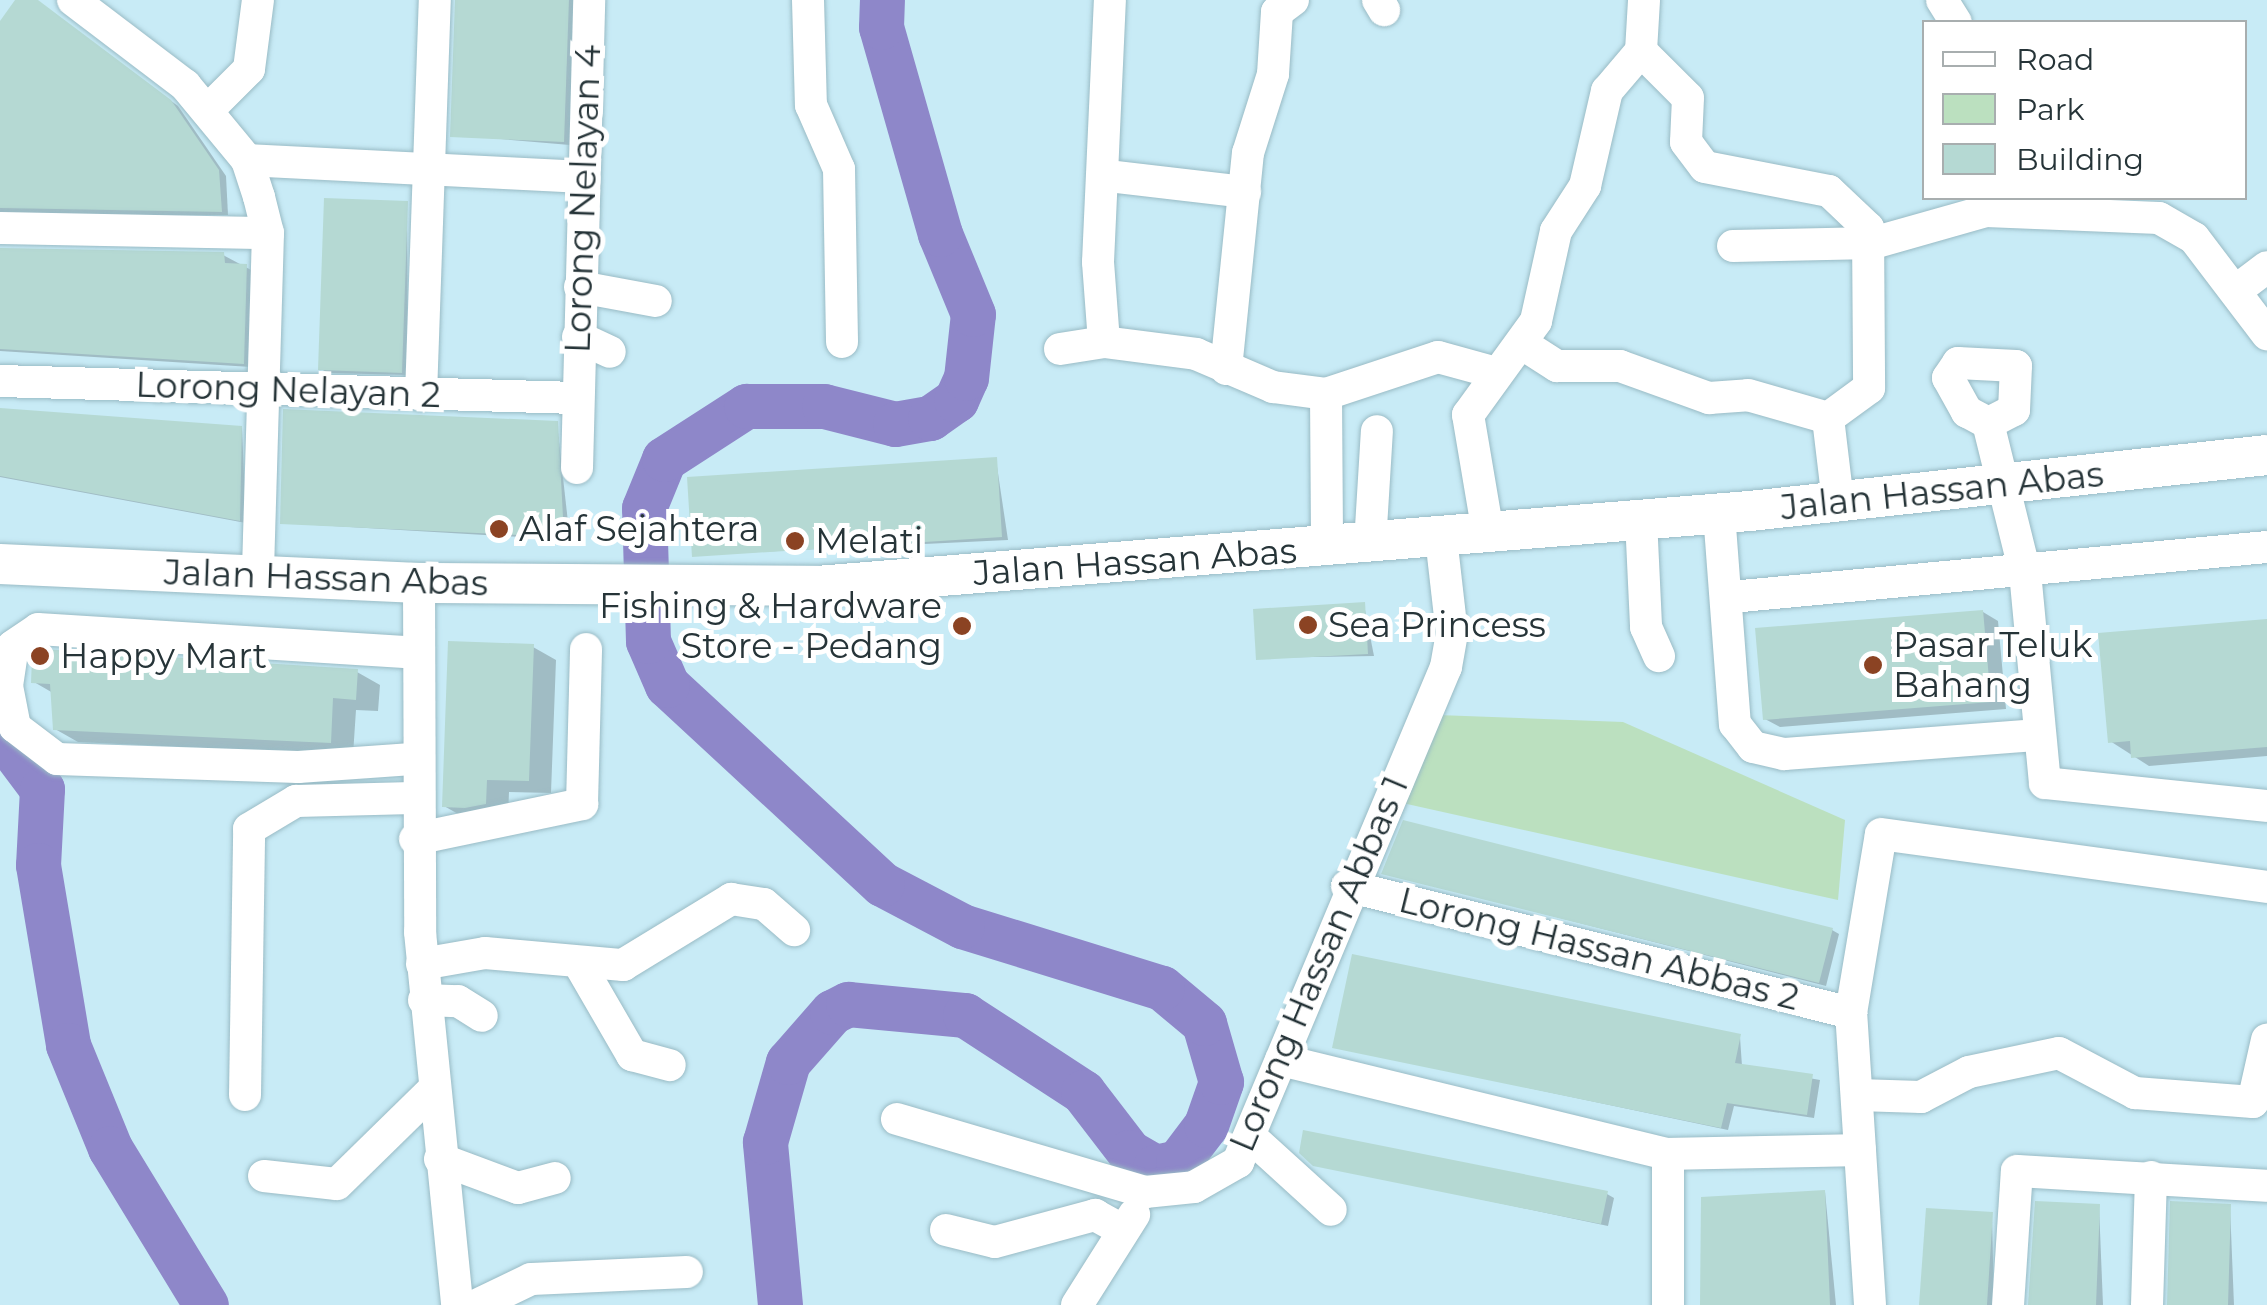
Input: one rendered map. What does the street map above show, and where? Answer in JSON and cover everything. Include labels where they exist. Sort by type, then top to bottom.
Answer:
[{"type":"main road","name":"Jalan Hassan Abas","points":[[4,565],[419,584],[664,588],[1370,544],[2001,488],[2267,455]]},
{"type":"street","points":[[73,0],[208,110],[247,160],[268,233],[258,576]]},
{"type":"street","points":[[208,110],[249,68],[258,0]]},
{"type":"street","points":[[421,395],[435,0]]},
{"type":"street","name":"Lorong Nelayan 4","points":[[577,468],[588,0]]},
{"type":"street","points":[[808,0],[811,105],[839,169],[842,342]]},
{"type":"street","points":[[1104,342],[1098,262],[1108,176],[1110,0]]},
{"type":"street","points":[[1488,533],[1466,426],[1496,373],[1536,321],[1556,231],[1586,186],[1608,92],[1640,51],[1644,0]]},
{"type":"street","points":[[1226,369],[1273,74],[1275,4]]},
{"type":"street","points":[[1640,51],[1688,98],[1686,142],[1705,167],[1829,191],[1854,208],[1873,244],[1868,388],[1828,418]]},
{"type":"street","points":[[247,160],[583,177]]},
{"type":"street","points":[[1108,176],[1252,210]]},
{"type":"street","points":[[1733,246],[1873,244],[1985,204],[2160,218],[2194,238],[2238,289],[2267,334]]},
{"type":"street","points":[[0,228],[268,233]]},
{"type":"street","points":[[2238,289],[2267,266]]},
{"type":"street","points":[[580,287],[656,301]]},
{"type":"street","points":[[578,337],[610,352]]},
{"type":"street","points":[[1060,349],[1104,342],[1196,354],[1226,369],[1326,394],[1438,357],[1496,373]]},
{"type":"street","points":[[1521,342],[1557,366],[1620,366],[1709,398],[1748,395],[1828,418]]},
{"type":"street","name":"Lorong Nelayan 2","points":[[0,381],[576,398]]},
{"type":"street","points":[[1326,394],[1327,547]]},
{"type":"street","points":[[1828,418],[1838,502]]},
{"type":"street","points":[[1988,423],[2024,572],[2042,777],[2055,791],[2267,806]]},
{"type":"street","points":[[1370,544],[1377,432]]},
{"type":"street","points":[[1718,513],[1731,597],[1735,724],[1753,747],[1784,754],[2039,735]]},
{"type":"street","points":[[1641,519],[1646,627],[1659,656]]},
{"type":"street","name":"Lorong Hassan Abbas 1","points":[[1166,1191],[1218,1176],[1253,1139],[1347,886],[1446,668],[1452,634],[1441,538]]},
{"type":"street","points":[[1731,597],[2267,547]]},
{"type":"street","points":[[419,584],[412,798],[431,1092],[456,1305]]},
{"type":"street","points":[[412,759],[298,767],[57,759],[15,728],[7,686],[13,646],[38,629],[416,653]]},
{"type":"street","points":[[416,840],[582,804],[586,649]]},
{"type":"street","points":[[246,1096],[249,829],[296,801],[412,798]]},
{"type":"street","points":[[1870,1305],[1852,1013],[1875,845],[1886,832],[2267,887]]},
{"type":"street","name":"Lorong Hassan Abbas 2","points":[[1347,886],[1852,1013]]},
{"type":"street","points":[[422,964],[485,953],[581,967],[639,962],[719,902],[752,900],[794,930]]},
{"type":"street","points":[[581,967],[632,1055],[670,1064]]},
{"type":"street","points":[[424,1000],[458,1001],[482,1016]]},
{"type":"street","points":[[1858,1095],[1921,1097],[1970,1072],[2059,1053],[2135,1094],[2253,1102],[2267,1040]]},
{"type":"street","points":[[1281,1060],[1668,1154],[1860,1150]]},
{"type":"street","points":[[264,1176],[338,1184],[431,1092]]},
{"type":"street","points":[[898,1119],[1166,1191]]},
{"type":"street","points":[[1253,1139],[1330,1210]]},
{"type":"street","points":[[1668,1154],[1668,1305]]},
{"type":"street","points":[[440,1160],[518,1188],[555,1178]]},
{"type":"street","points":[[2008,1305],[2017,1171],[2151,1176],[2267,1186]]},
{"type":"street","points":[[2147,1305],[2151,1176]]},
{"type":"street","points":[[1077,1305],[1118,1228],[1166,1191]]},
{"type":"street","points":[[946,1230],[995,1242],[1095,1215],[1118,1228]]},
{"type":"street","points":[[477,1305],[531,1279],[687,1272]]},
{"type":"green space","points":[[1438,715],[1623,722],[1845,820],[1838,900],[1398,802]]},
{"type":"building","points":[[15,0],[38,0],[171,100],[219,170],[222,212],[0,208],[0,21]]},
{"type":"building","points":[[455,0],[569,0],[564,142],[450,137]]},
{"type":"building","points":[[324,198],[408,201],[402,373],[318,370]]},
{"type":"building","points":[[0,248],[224,252],[225,263],[247,264],[244,364],[0,349]]},
{"type":"building","points":[[0,408],[242,426],[240,521],[0,476]]},
{"type":"building","points":[[283,409],[558,421],[564,537],[280,524]]},
{"type":"building","points":[[997,457],[1002,537],[692,557],[687,477]]},
{"type":"building","points":[[1365,602],[1368,654],[1256,660],[1253,609]]},
{"type":"building","name":"Pasar Teluk Bahang","points":[[1983,610],[1991,702],[1763,720],[1755,628]]},
{"type":"building","points":[[2267,619],[2267,747],[2131,758],[2130,741],[2108,743],[2098,633]]},
{"type":"building","points":[[448,641],[534,644],[529,781],[487,780],[486,804],[465,808],[442,807]]},
{"type":"building","points":[[44,649],[358,669],[356,700],[333,698],[331,743],[53,730],[50,684],[31,683],[32,657]]},
{"type":"building","points":[[1403,820],[1833,928],[1819,983],[1381,874]]},
{"type":"building","points":[[1352,954],[1741,1034],[1735,1063],[1813,1074],[1807,1115],[1727,1103],[1721,1128],[1332,1048]]},
{"type":"building","points":[[1303,1130],[1608,1191],[1601,1224],[1313,1166],[1299,1153]]},
{"type":"building","points":[[1825,1190],[1830,1305],[1700,1305],[1701,1197]]},
{"type":"building","points":[[2035,1201],[2100,1204],[2096,1305],[2028,1305]]},
{"type":"building","points":[[2170,1201],[2231,1204],[2228,1305],[2167,1305]]},
{"type":"building","points":[[1926,1208],[1993,1212],[1987,1305],[1919,1305]]},
{"type":"waterway","points":[[780,1305],[765,1142],[788,1062],[832,1012],[848,1004],[965,1015],[1083,1092],[1129,1152],[1155,1167],[1178,1162],[1206,1125],[1221,1082],[1204,1023],[1162,988],[962,926],[882,884],[667,685],[648,641],[644,508],[664,459],[746,406],[824,406],[895,424],[930,418],[956,400],[966,378],[973,314],[940,234],[881,27],[882,0]]},
{"type":"waterway","points":[[0,733],[42,789],[38,865],[68,1045],[110,1148],[206,1305]]},
{"type":"place","name":"Alaf Sejahtera","points":[[499,529]]},
{"type":"place","name":"Melati","points":[[795,541]]},
{"type":"place","name":"Sea Princess","points":[[1308,625]]},
{"type":"place","name":"Fishing & Hardware Store - Pedang","points":[[962,626]]},
{"type":"place","name":"Happy Mart","points":[[40,656]]},
{"type":"place","name":"Pasar Teluk Bahang","points":[[1873,665]]}]
